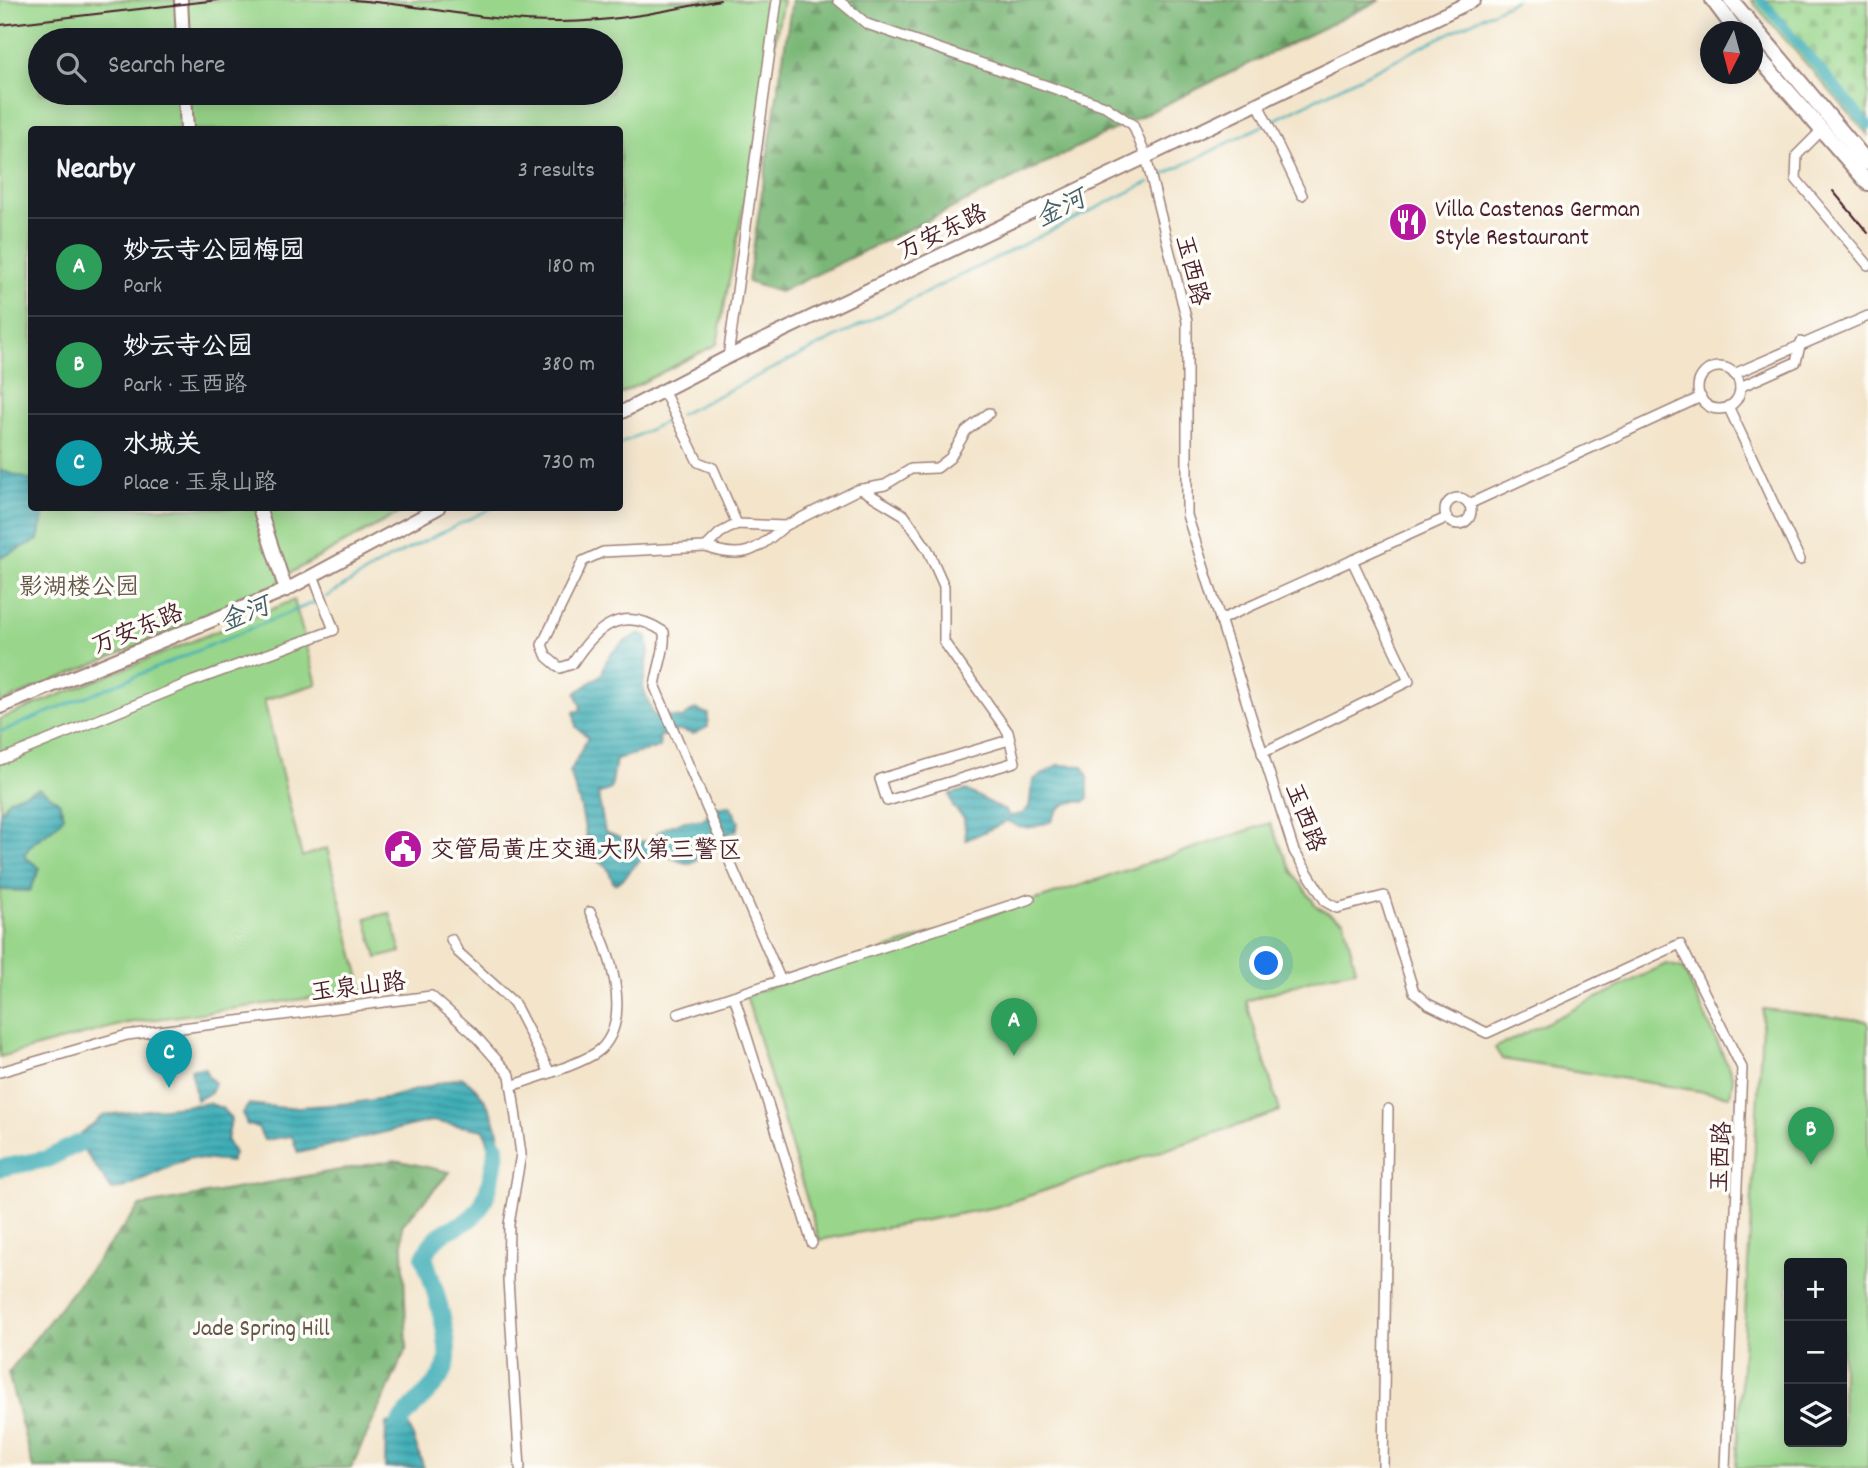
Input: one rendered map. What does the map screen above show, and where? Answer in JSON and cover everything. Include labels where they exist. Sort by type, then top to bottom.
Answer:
[{"type":"main road","points":[[1713,0],[1729,21]]},
{"type":"main road","points":[[1731,0],[1868,163]]},
{"type":"main road","points":[[1763,63],[1868,183]]},
{"type":"street","points":[[181,0],[182,28]]},
{"type":"street","points":[[728,356],[777,0]]},
{"type":"street","name":"玉西路","points":[[838,0],[867,24],[1105,106],[1133,125],[1146,157],[1187,321],[1186,515],[1294,851],[1326,902],[1337,908],[1384,896],[1414,992],[1428,1004],[1470,1027],[1488,1033],[1680,944],[1742,1068],[1725,1468]]},
{"type":"street","name":"万安东路","points":[[623,411],[728,356],[1474,0]]},
{"type":"street","points":[[1258,104],[1302,195]]},
{"type":"street","points":[[186,105],[187,126]]},
{"type":"street","points":[[1822,130],[1797,155],[1796,179],[1868,265]]},
{"type":"street","points":[[1734,374],[1801,342],[1868,316]]},
{"type":"street","points":[[1740,387],[1796,362],[1801,342]]},
{"type":"street","points":[[1717,367],[1734,374],[1740,387],[1736,400],[1728,406],[1710,407],[1700,397],[1699,384],[1705,373],[1717,367]]},
{"type":"street","points":[[663,390],[698,462],[713,468],[737,524]]},
{"type":"street","points":[[1469,504],[1700,397]]},
{"type":"street","points":[[1728,406],[1800,560]]},
{"type":"street","points":[[781,981],[655,687],[658,664],[665,645],[664,632],[637,617],[624,619],[589,638],[572,664],[561,668],[547,657],[542,645],[583,561],[603,552],[706,547],[728,555],[755,551],[785,526],[861,489],[885,485],[911,469],[937,467],[950,458],[966,431],[989,412]]},
{"type":"street","points":[[861,489],[904,516],[928,550],[944,586],[944,642],[989,704],[1009,740],[1015,762],[887,801],[880,779],[1009,740]]},
{"type":"street","points":[[1460,498],[1469,504],[1471,514],[1466,522],[1452,524],[1446,518],[1444,509],[1451,499],[1460,498]]},
{"type":"street","points":[[259,511],[286,590]]},
{"type":"street","name":"万安东路","points":[[0,707],[286,590],[432,511]]},
{"type":"street","points":[[1220,620],[1446,518]]},
{"type":"street","points":[[706,547],[720,533],[737,524],[785,526]]},
{"type":"street","points":[[1262,753],[1409,681],[1352,560]]},
{"type":"street","points":[[0,760],[191,682],[334,630],[317,593],[313,575]]},
{"type":"street","points":[[678,1014],[1030,899]]},
{"type":"street","points":[[511,1086],[550,1073],[600,1050],[611,1032],[617,994],[602,934],[590,912]]},
{"type":"street","points":[[451,939],[458,952],[514,1003],[550,1073]]},
{"type":"street","name":"玉泉山路","points":[[0,1072],[127,1035],[431,996],[480,1041],[510,1075],[521,1154],[509,1224],[508,1280],[520,1468]]},
{"type":"street","points":[[734,996],[812,1243]]},
{"type":"street","points":[[1383,1468],[1388,1109]]},
{"type":"green space","name":"影湖楼公园","points":[[0,0],[783,0],[717,344],[623,392],[623,126],[28,126],[28,511],[403,511],[281,578],[278,588],[0,703]]},
{"type":"green space","points":[[792,0],[1380,0],[780,292],[748,282]]},
{"type":"green space","points":[[1751,0],[1868,0],[1868,135]]},
{"type":"green space","name":"影湖楼公园","points":[[294,600],[317,684],[264,700],[302,857],[327,848],[363,991],[127,1023],[0,1057],[0,719]]},
{"type":"green space","points":[[1270,823],[1293,873],[1317,907],[1344,921],[1356,970],[1323,976],[1246,1001],[1280,1111],[996,1207],[819,1240],[746,995]]},
{"type":"green space","points":[[390,913],[401,952],[377,958],[366,918]]},
{"type":"green space","points":[[1666,964],[1683,968],[1733,1077],[1730,1096],[1502,1059],[1495,1048]]},
{"type":"green space","points":[[1763,1009],[1868,1021],[1868,1468],[1736,1468]]},
{"type":"green space","name":"Jade Spring Hill","points":[[395,1160],[450,1172],[402,1225],[407,1348],[351,1468],[33,1468],[8,1373],[140,1206]]},
{"type":"water","points":[[0,470],[28,479],[28,511],[44,511],[38,540],[0,558]]},
{"type":"water","points":[[640,633],[647,637],[649,652],[643,687],[653,715],[682,718],[695,709],[708,714],[708,727],[694,734],[679,730],[659,737],[660,747],[616,759],[611,789],[598,794],[605,832],[626,840],[648,842],[672,825],[702,820],[717,807],[730,805],[739,822],[736,831],[705,841],[700,856],[691,864],[654,854],[642,859],[614,884],[607,867],[590,856],[581,808],[570,772],[588,737],[576,727],[574,711],[580,711],[581,705],[576,693],[602,674],[615,649]]},
{"type":"water","points":[[1058,765],[1083,766],[1088,777],[1088,798],[1084,802],[1064,805],[1052,821],[1040,825],[1024,827],[1008,821],[966,840],[964,818],[953,807],[950,794],[966,790],[1004,810],[1009,816],[1022,814],[1029,807],[1033,780]]},
{"type":"water","points":[[39,788],[59,802],[64,816],[53,829],[32,844],[24,856],[40,868],[30,891],[0,890],[0,813],[9,799]]},
{"type":"water","points":[[206,1068],[207,1075],[215,1083],[211,1093],[196,1100],[191,1069]]},
{"type":"water","points":[[461,1077],[477,1090],[489,1107],[501,1146],[490,1148],[484,1130],[431,1121],[298,1153],[292,1136],[264,1140],[258,1127],[247,1125],[243,1113],[249,1104],[285,1108],[391,1097]]},
{"type":"water","points":[[208,1103],[222,1108],[231,1119],[227,1141],[234,1153],[231,1162],[189,1158],[121,1189],[112,1190],[79,1143],[78,1136],[104,1115]]},
{"type":"water","points":[[386,1423],[408,1423],[424,1468],[385,1468]]},
{"type":"waterway","name":"金河","points":[[1155,179],[1516,0]]},
{"type":"waterway","points":[[1761,0],[1868,125]]},
{"type":"waterway","name":"金河","points":[[679,415],[1149,182]]},
{"type":"waterway","name":"金河","points":[[623,443],[673,418]]},
{"type":"waterway","name":"金河","points":[[326,597],[388,559],[486,511]]},
{"type":"waterway","name":"金河","points":[[0,732],[320,600]]},
{"type":"waterway","points":[[0,1168],[47,1159],[79,1143]]},
{"type":"waterway","points":[[400,1423],[436,1383],[445,1368],[447,1358],[441,1313],[424,1257],[436,1238],[471,1218],[478,1211],[485,1198],[496,1147]]},
{"type":"tram line","points":[[0,25],[218,0]]},
{"type":"tram line","points":[[351,0],[534,22],[580,22],[621,18],[720,0]]},
{"type":"tram line","points":[[1833,191],[1868,233]]},
{"type":"place","name":"Villa Castenas German Style Restaurant","points":[[1408,222]]},
{"type":"place","name":"交管局黄庄交通大队第三警区","points":[[403,849]]},
{"type":"place","name":"妙云寺公园梅园","points":[[1014,1056]]},
{"type":"place","name":"水城关","points":[[169,1088]]},
{"type":"place","name":"妙云寺公园","points":[[1811,1165]]}]
